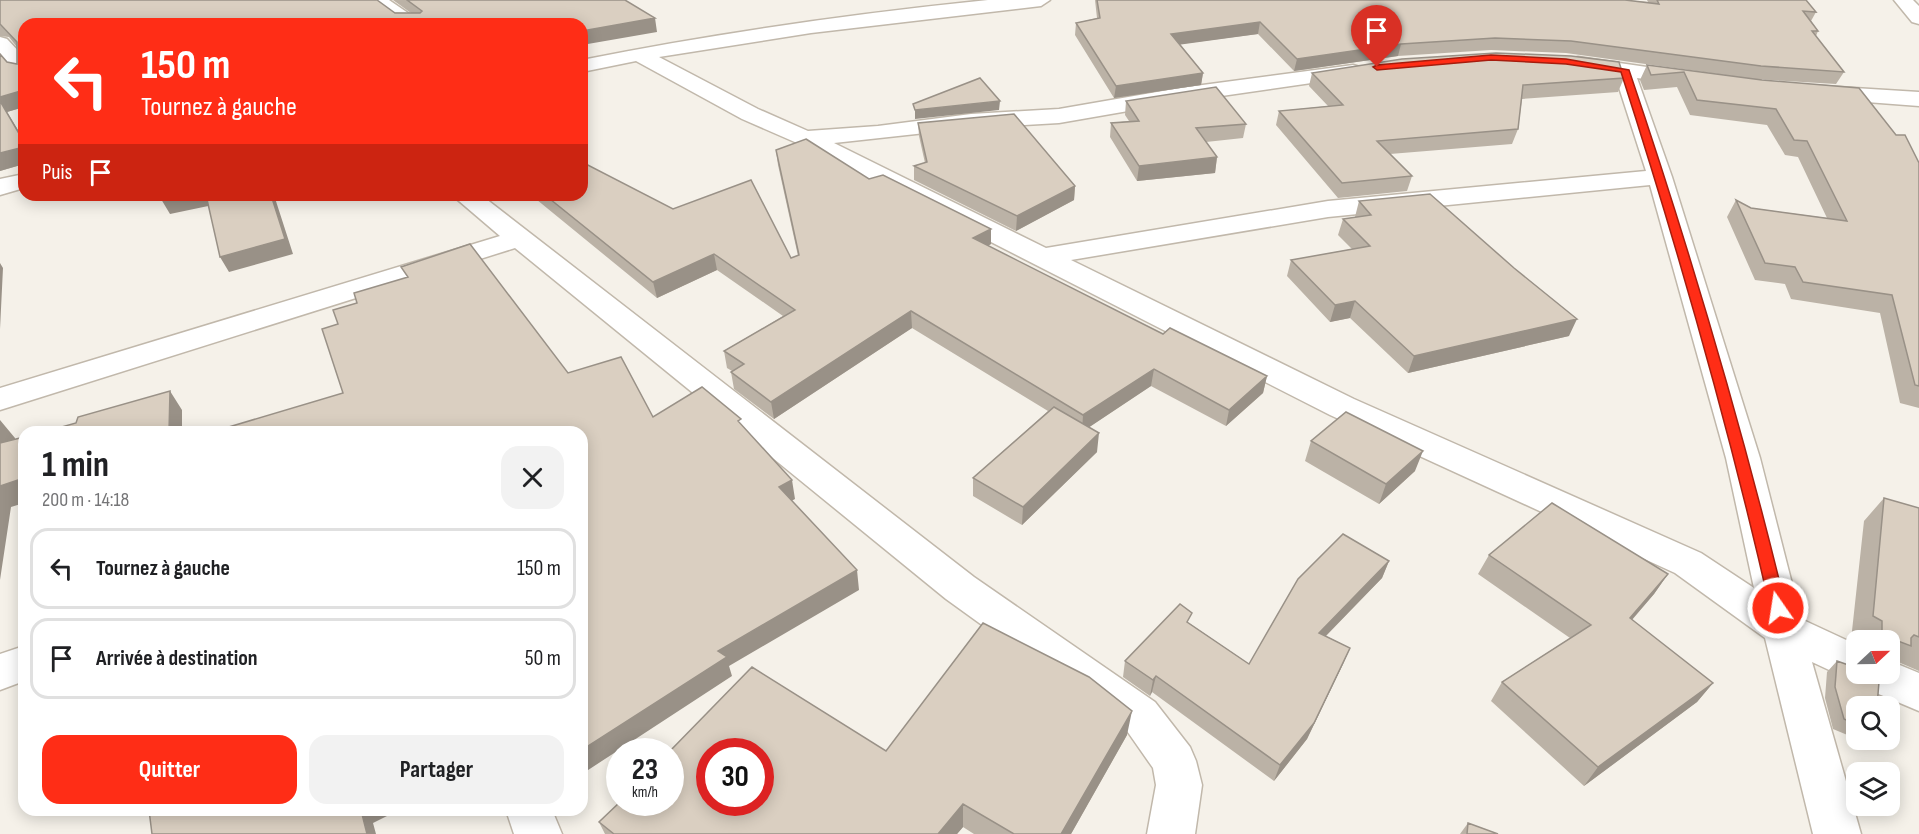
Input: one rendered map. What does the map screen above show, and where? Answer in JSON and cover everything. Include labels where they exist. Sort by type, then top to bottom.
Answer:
[{"type":"street","points":[[376,0],[404,18]]},
{"type":"street","points":[[588,65],[638,54],[825,24],[1041,0]]},
{"type":"street","points":[[1903,0],[1919,18]]},
{"type":"street","points":[[0,43],[18,63]]},
{"type":"street","points":[[638,54],[750,114],[805,138],[1342,408],[1688,563],[1783,629],[1846,659]]},
{"type":"street","points":[[1555,61],[1707,81]]},
{"type":"street","points":[[805,138],[878,133],[971,121],[1059,116],[1377,67]]},
{"type":"street","points":[[1624,70],[1660,177],[1743,458],[1783,629],[1837,834]]},
{"type":"street","points":[[1798,91],[1919,99]]},
{"type":"street","points":[[1040,257],[1328,209],[1660,177]]},
{"type":"street","points":[[0,187],[18,182]]},
{"type":"street","points":[[473,201],[666,357],[960,588],[1140,715],[1174,761],[1179,785],[1171,834]]},
{"type":"street","points":[[0,399],[521,238]]},
{"type":"street","points":[[0,672],[18,665]]},
{"type":"street","points":[[1899,684],[1919,693]]},
{"type":"street","points":[[531,816],[538,834]]},
{"type":"building","points":[[0,0],[377,0],[395,13],[420,13],[422,11],[407,0],[625,0],[655,18],[588,30],[588,18],[18,18],[18,92],[0,97],[0,54],[7,62],[17,64],[17,42],[0,24]]},
{"type":"building","points":[[1097,0],[1625,0],[1659,4],[1657,0],[1806,0],[1816,12],[1803,11],[1818,31],[1812,31],[1844,72],[1761,66],[1571,41],[1495,38],[1401,44],[1297,59],[1260,22],[1171,34],[1203,73],[1116,86],[1076,23],[1100,18]]},
{"type":"building","points":[[1496,53],[1571,56],[1619,62],[1624,78],[1523,85],[1518,129],[1377,141],[1412,176],[1342,183],[1279,111],[1343,105],[1312,73],[1402,59]]},
{"type":"building","points":[[1647,65],[1762,80],[1859,88],[1896,135],[1905,135],[1919,163],[1919,386],[1915,385],[1892,295],[1803,282],[1795,267],[1765,263],[1736,200],[1751,208],[1847,221],[1807,141],[1794,140],[1776,109],[1697,100],[1684,72],[1651,75]]},
{"type":"building","points":[[980,78],[1000,101],[915,110],[913,104]]},
{"type":"building","points":[[1216,87],[1246,124],[1196,128],[1217,157],[1139,166],[1111,123],[1139,121],[1126,101]]},
{"type":"building","points":[[0,101],[18,132],[18,148],[0,153]]},
{"type":"building","points":[[1014,114],[1075,186],[1017,216],[914,166],[927,162],[918,123]]},
{"type":"building","points":[[806,139],[869,179],[883,175],[991,229],[973,238],[1163,334],[1170,328],[1267,376],[1229,410],[1154,369],[1083,415],[911,311],[771,402],[731,372],[744,364],[724,351],[795,310],[714,254],[653,282],[552,201],[588,201],[588,165],[673,209],[751,180],[791,258],[799,255],[776,150]]},
{"type":"building","points":[[1430,194],[1514,268],[1577,319],[1414,356],[1355,301],[1335,305],[1291,260],[1370,246],[1343,219],[1371,215],[1359,201]]},
{"type":"building","points":[[207,201],[273,201],[285,239],[220,257]]},
{"type":"building","points":[[470,244],[568,373],[621,357],[653,417],[702,387],[741,419],[738,421],[792,480],[779,487],[857,570],[718,651],[727,657],[588,746],[588,426],[232,426],[343,393],[322,329],[338,324],[333,310],[357,303],[354,293],[408,277],[401,267]]},
{"type":"building","points":[[170,391],[169,426],[65,426],[76,423],[78,417]]},
{"type":"building","points":[[1054,407],[1099,433],[1023,507],[973,478]]},
{"type":"building","points":[[1346,412],[1423,451],[1386,484],[1311,441]]},
{"type":"building","points":[[18,438],[18,480],[0,486],[0,443]]},
{"type":"building","points":[[1884,498],[1919,508],[1919,637],[1914,635],[1911,638],[1911,646],[1900,642],[1900,630],[1882,630],[1882,621],[1873,616]]},
{"type":"building","points":[[1552,503],[1668,574],[1630,618],[1713,683],[1598,767],[1502,682],[1591,625],[1489,555]]},
{"type":"building","points":[[1343,534],[1389,561],[1319,633],[1350,648],[1314,723],[1280,765],[1156,676],[1153,680],[1125,661],[1180,604],[1192,613],[1187,622],[1249,664],[1298,579]]},
{"type":"building","points":[[983,623],[1089,677],[1132,711],[1061,834],[1014,834],[963,804],[938,834],[614,834],[599,822],[606,815],[684,816],[683,738],[752,667],[886,751]]},
{"type":"building","points":[[1837,661],[1846,664],[1846,684],[1879,684],[1878,696],[1846,696],[1846,720],[1835,687]]},
{"type":"building","points":[[150,816],[362,816],[367,834],[152,834]]},
{"type":"building","points":[[1468,823],[1498,834],[1467,834]]},
{"type":"route","points":[[1377,67],[1491,58],[1566,61],[1624,70],[1639,121],[1660,177],[1743,458],[1778,608]]}]
